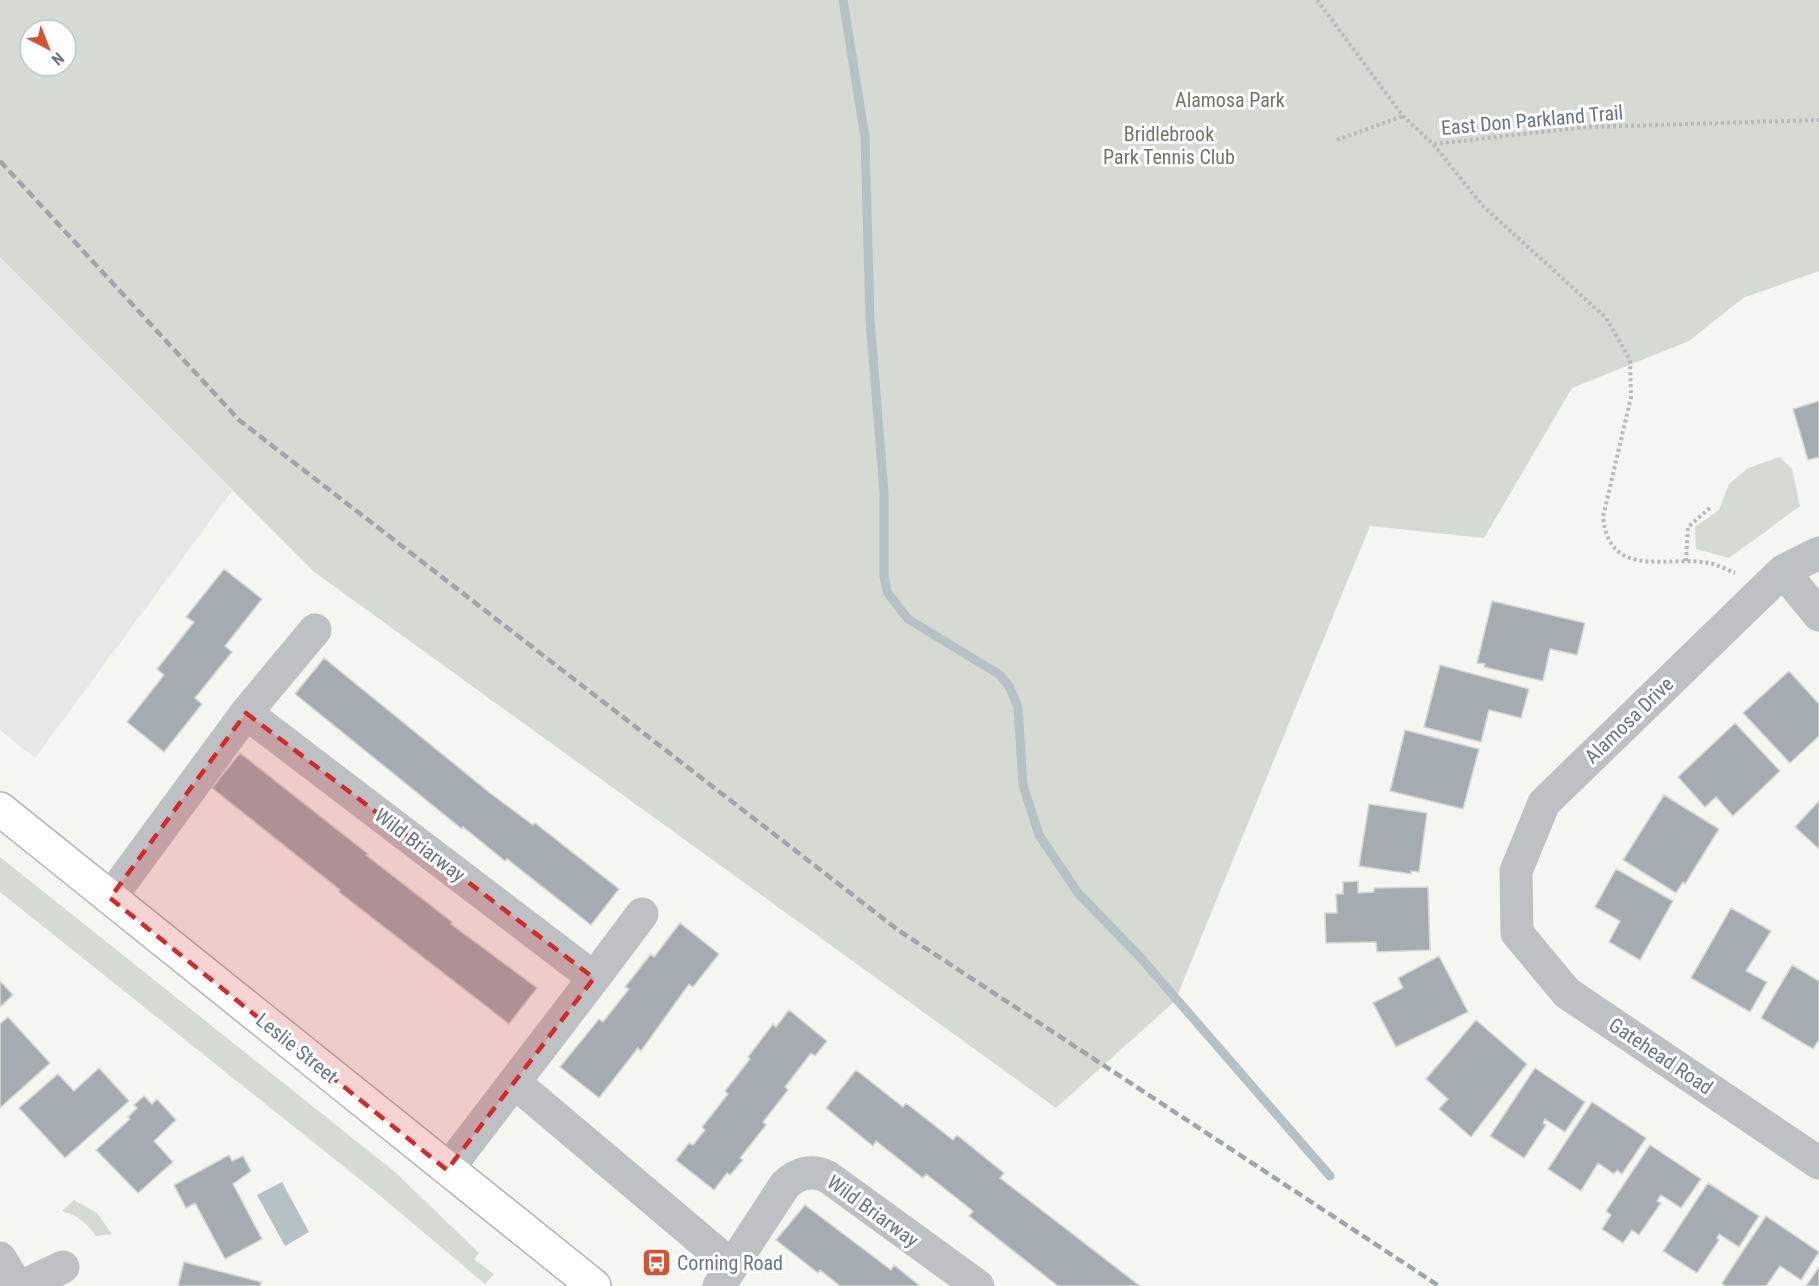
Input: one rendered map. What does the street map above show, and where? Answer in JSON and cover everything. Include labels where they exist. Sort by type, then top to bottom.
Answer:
[{"type":"main road","name":"Leslie Street","points":[[0,809],[594,1286]]},
{"type":"street","name":"Alamosa Drive","points":[[1517,933],[1516,871],[1544,803],[1773,581],[1819,554]]},
{"type":"street","points":[[1773,581],[1819,615]]},
{"type":"street","points":[[110,898],[246,713],[315,630]]},
{"type":"street","name":"Wild Briarway","points":[[246,713],[594,978]]},
{"type":"street","points":[[447,1170],[642,914]]},
{"type":"street","name":"Gatehead Road","points":[[1517,933],[1567,993],[1819,1163]]},
{"type":"street","name":"Wild Briarway","points":[[514,1083],[725,1275],[785,1185],[798,1176],[813,1172],[828,1177],[978,1286]]},
{"type":"street","points":[[0,1258],[17,1286]]},
{"type":"street","points":[[23,1286],[63,1267]]},
{"type":"path","name":"East Don Parkland Trail","points":[[1317,0],[1403,116],[1433,144],[1587,127],[1819,120]]},
{"type":"path","points":[[1337,140],[1403,116]]},
{"type":"path","points":[[1433,144],[1483,207],[1606,318],[1630,360],[1630,397],[1603,517],[1604,531],[1613,548],[1627,557],[1648,562],[1686,561],[1713,564],[1755,582],[1773,581]]},
{"type":"path","points":[[1686,561],[1688,526],[1713,506]]},
{"type":"highlighted area","points":[[246,713],[594,978],[447,1170],[110,898]]},
{"type":"shaded area","points":[[0,257],[232,491],[35,758],[0,730]]},
{"type":"shaded area","points":[[282,1182],[309,1232],[285,1246],[257,1195]]},
{"type":"green space","points":[[0,0],[1819,0],[1819,271],[1743,298],[1689,341],[1572,388],[1484,538],[1370,526],[1175,1001],[1056,1108],[313,571],[0,257]]},
{"type":"green space","points":[[1780,457],[1792,469],[1800,506],[1729,558],[1696,549],[1695,527],[1719,510],[1729,484],[1748,468]]},
{"type":"green space","points":[[0,857],[395,1172],[479,1253],[474,1259],[494,1274],[485,1284],[372,1189],[0,892]]},
{"type":"green space","points":[[74,1200],[97,1213],[112,1234],[96,1236],[81,1220],[62,1211]]},
{"type":"building","points":[[1819,401],[1819,457],[1808,460],[1793,409]]},
{"type":"building","points":[[224,569],[262,599],[225,646],[232,652],[195,698],[202,704],[164,752],[127,722],[164,675],[157,669],[194,622],[186,617]]},
{"type":"building","points":[[1492,601],[1585,623],[1577,655],[1550,649],[1543,681],[1484,667],[1485,664],[1477,663]]},
{"type":"building","points":[[324,658],[490,793],[533,825],[535,823],[619,889],[591,925],[507,859],[505,861],[463,827],[462,829],[295,694]]},
{"type":"building","points":[[1440,665],[1529,689],[1521,718],[1489,710],[1481,742],[1424,727]]},
{"type":"building","points":[[1789,671],[1819,704],[1819,736],[1790,763],[1743,713]]},
{"type":"building","points":[[1735,723],[1780,771],[1733,816],[1716,797],[1705,807],[1678,777]]},
{"type":"building","points":[[1405,730],[1479,749],[1463,809],[1390,791]]},
{"type":"building","points":[[240,753],[452,922],[451,924],[537,988],[509,1024],[339,892],[340,890],[212,788]]},
{"type":"building","points":[[1664,795],[1719,829],[1685,884],[1683,882],[1676,893],[1623,860]]},
{"type":"building","points":[[1819,801],[1819,849],[1795,827]]},
{"type":"building","points":[[1369,804],[1427,813],[1419,872],[1411,871],[1411,874],[1359,866]]},
{"type":"building","points":[[1616,869],[1673,901],[1640,960],[1609,942],[1620,921],[1595,907]]},
{"type":"building","points":[[1358,881],[1358,893],[1374,892],[1374,888],[1428,887],[1430,950],[1377,952],[1376,942],[1326,943],[1325,913],[1337,913],[1336,894],[1343,894],[1343,882]]},
{"type":"building","points":[[1731,908],[1771,931],[1746,971],[1767,982],[1750,1012],[1691,978]]},
{"type":"building","points":[[680,923],[719,954],[693,987],[689,984],[641,1051],[638,1048],[599,1098],[560,1067],[599,1019],[603,1022],[629,989],[625,987],[651,954],[654,957]]},
{"type":"building","points":[[1439,956],[1468,1012],[1396,1047],[1373,1003],[1403,988],[1398,978]]},
{"type":"building","points":[[1792,965],[1819,981],[1819,1040],[1813,1049],[1761,1018]]},
{"type":"building","points":[[0,981],[13,995],[0,1007]]},
{"type":"building","points":[[789,1010],[827,1041],[815,1056],[811,1053],[785,1087],[788,1090],[763,1122],[766,1125],[740,1158],[743,1160],[730,1175],[727,1173],[714,1190],[676,1160],[689,1143],[693,1145],[705,1130],[702,1127],[728,1094],[725,1091],[750,1059],[748,1057],[773,1024],[776,1027]]},
{"type":"building","points":[[8,1017],[50,1063],[0,1108],[0,1024]]},
{"type":"building","points":[[1476,1020],[1527,1064],[1471,1137],[1439,1109],[1448,1099],[1426,1079]]},
{"type":"building","points":[[99,1068],[129,1101],[65,1158],[19,1108],[58,1074],[74,1091]]},
{"type":"building","points":[[1535,1068],[1585,1102],[1565,1132],[1545,1119],[1543,1123],[1546,1125],[1524,1158],[1490,1136]]},
{"type":"building","points":[[856,1070],[903,1107],[906,1103],[953,1140],[957,1135],[1004,1173],[1000,1178],[1140,1286],[1058,1286],[969,1216],[973,1211],[926,1174],[923,1178],[876,1141],[873,1146],[826,1108]]},
{"type":"building","points":[[144,1096],[152,1104],[157,1099],[176,1120],[154,1141],[173,1162],[138,1193],[96,1150],[130,1119],[128,1117],[137,1108],[134,1105]]},
{"type":"building","points":[[1592,1102],[1646,1138],[1622,1174],[1617,1170],[1614,1174],[1598,1163],[1581,1191],[1548,1169]]},
{"type":"building","points":[[1650,1145],[1701,1179],[1681,1208],[1661,1195],[1657,1201],[1661,1203],[1639,1235],[1632,1230],[1623,1243],[1602,1229],[1611,1215],[1606,1211]]},
{"type":"building","points":[[229,1155],[232,1161],[243,1156],[251,1171],[233,1184],[262,1239],[225,1259],[195,1203],[186,1208],[174,1185]]},
{"type":"building","points":[[1708,1183],[1759,1216],[1739,1247],[1719,1234],[1717,1238],[1719,1240],[1697,1273],[1663,1251]]},
{"type":"building","points":[[805,1205],[891,1270],[894,1265],[920,1286],[840,1286],[820,1270],[818,1273],[776,1240]]},
{"type":"building","points":[[1766,1216],[1819,1252],[1801,1280],[1780,1266],[1766,1286],[1725,1286],[1722,1283]]},
{"type":"building","points":[[184,1262],[261,1282],[260,1286],[178,1286]]},
{"type":"building","points":[[1819,1267],[1819,1286],[1806,1286]]},
{"type":"waterway","points":[[843,0],[865,137],[870,320],[884,492],[884,576],[887,592],[908,619],[1000,675],[1010,688],[1018,707],[1023,785],[1039,835],[1078,893],[1140,957],[1330,1176]]},
{"type":"railway","points":[[0,161],[239,420],[898,930],[1439,1286]]},
{"type":"place","name":"Corning Road","points":[[656,1263]]},
{"type":"park label","name":"Alamosa Park","points":[[1230,100]]},
{"type":"park label","name":"Bridlebrook Park Tennis Club","points":[[1169,146]]}]
